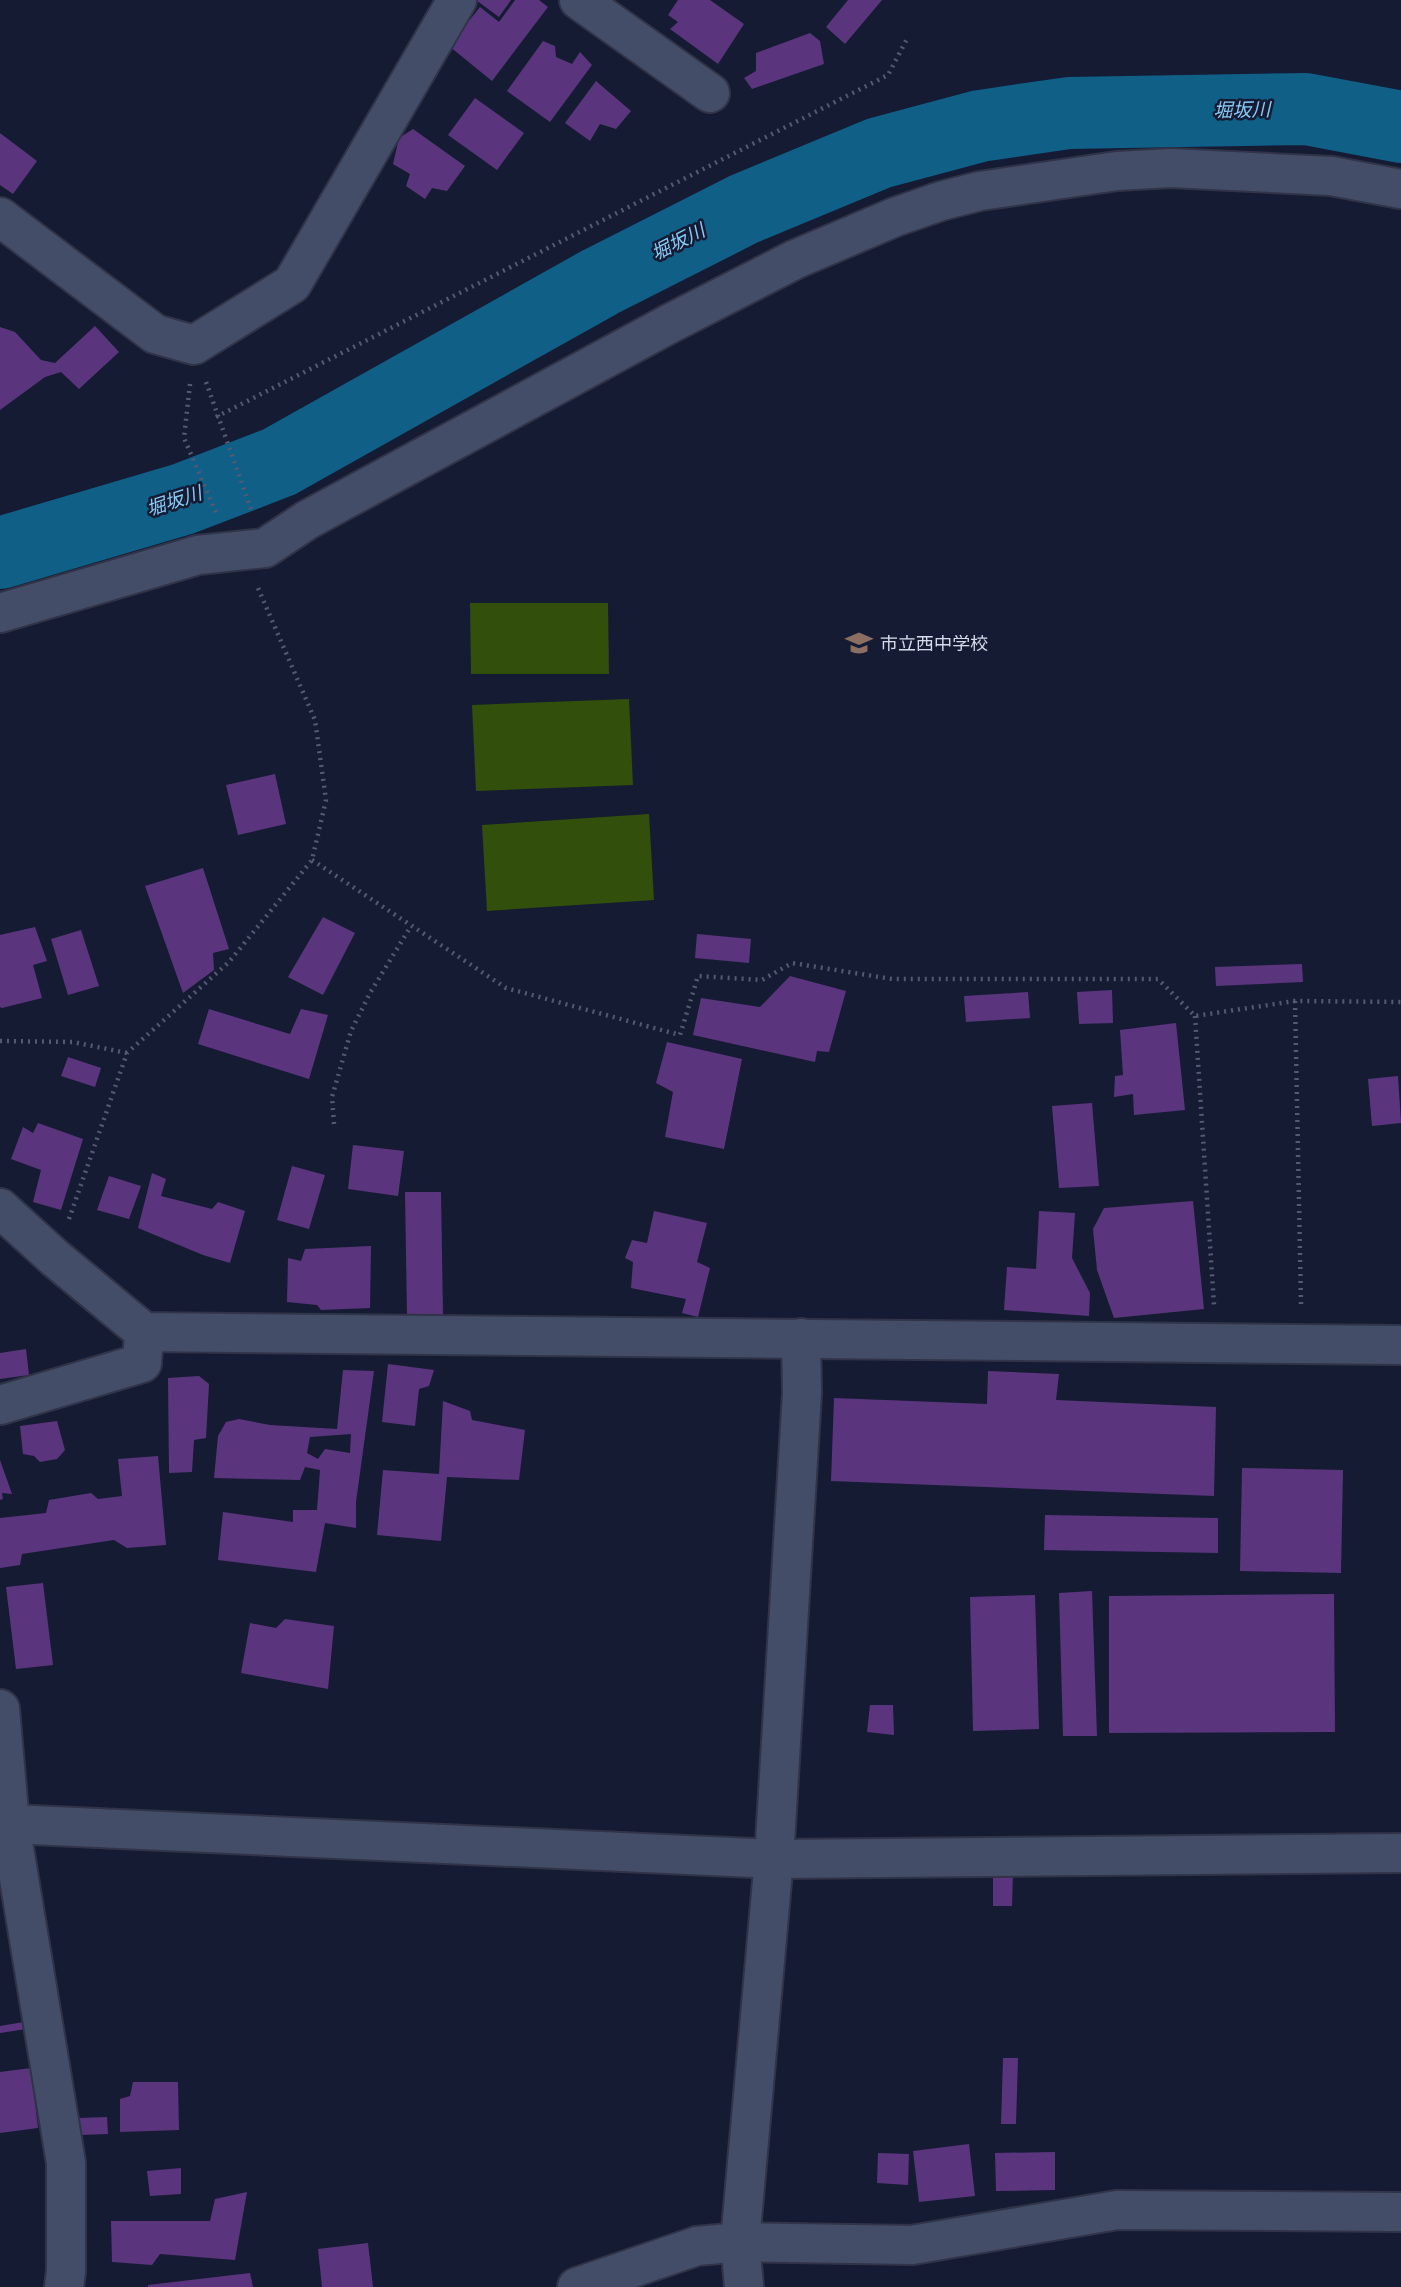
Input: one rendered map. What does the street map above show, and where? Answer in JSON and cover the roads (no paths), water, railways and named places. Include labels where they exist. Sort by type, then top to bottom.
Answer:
[{"type":"street","points":[[0,217],[155,334],[194,345],[292,284],[457,0]]},
{"type":"street","points":[[579,0],[709,93]]},
{"type":"street","points":[[0,612],[198,555],[265,548],[307,520],[669,324],[796,259],[895,217],[941,201],[1019,185],[1117,171],[1171,168],[1331,176],[1401,189]]},
{"type":"street","points":[[0,1208],[144,1332],[1401,1345]]},
{"type":"street","points":[[0,1405],[142,1363],[144,1332]]},
{"type":"street","points":[[744,2287],[740,2242],[774,1859],[803,1393],[801,1338]]},
{"type":"street","points":[[0,1709],[5,1823],[66,2163],[64,2287]]},
{"type":"street","points":[[5,1823],[774,1859],[1401,1853]]},
{"type":"street","points":[[577,2287],[697,2246],[740,2242],[912,2245],[1117,2210],[1401,2213]]},
{"type":"waterway","name":"堀坂川","points":[[0,553],[183,499],[279,462],[600,282],[744,209],[879,153],[980,126],[1069,113],[1306,109],[1401,127]]},
{"type":"place","name":"市立西中学校","points":[[859,643]]}]
